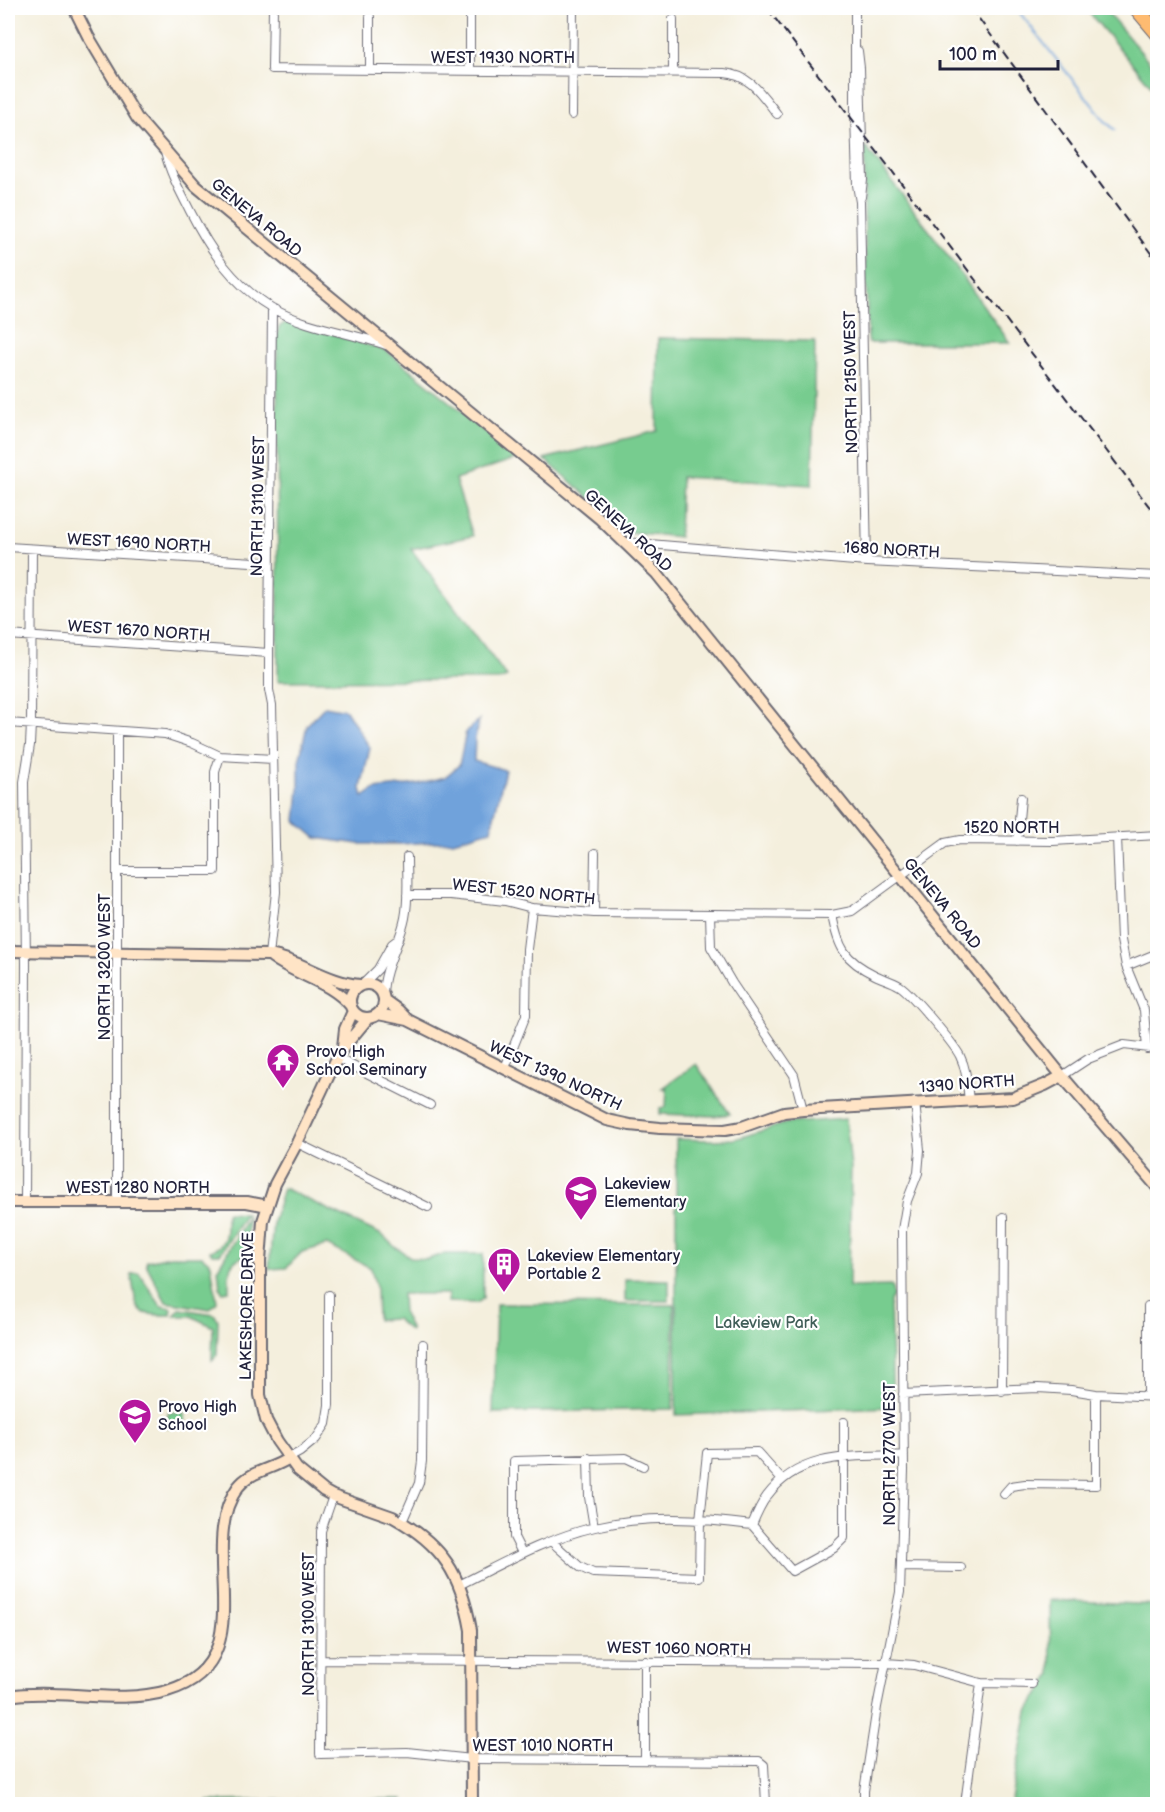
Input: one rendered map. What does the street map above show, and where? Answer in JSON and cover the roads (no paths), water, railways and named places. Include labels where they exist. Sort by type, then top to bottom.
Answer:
[{"type":"highway","points":[[1136,8],[1158,34]]},
{"type":"street","name":"GENEVA ROAD","points":[[74,8],[136,118],[196,186],[625,542],[657,574],[1062,1076],[1158,1188]]},
{"type":"street","name":"WEST 1930 NORTH","points":[[273,8],[272,69],[734,74],[754,85],[777,114]]},
{"type":"street","points":[[572,115],[573,8]]},
{"type":"street","name":"NORTH 2150 WEST","points":[[855,8],[854,94],[856,185],[860,202],[867,562]]},
{"type":"street","points":[[370,17],[370,70]]},
{"type":"street","points":[[470,17],[470,70]]},
{"type":"street","points":[[673,19],[673,72]]},
{"type":"street","points":[[165,152],[170,174],[212,252],[239,283],[272,308],[300,320],[390,347]]},
{"type":"street","name":"NORTH 3110 WEST","points":[[272,308],[269,690],[272,705],[273,759]]},
{"type":"street","name":"1680 NORTH","points":[[625,542],[867,562],[1158,576]]},
{"type":"street","name":"WEST 1690 NORTH","points":[[8,547],[269,563]]},
{"type":"street","points":[[25,1202],[24,782],[31,724],[32,549]]},
{"type":"street","name":"WEST 1670 NORTH","points":[[8,635],[269,653]]},
{"type":"street","points":[[8,723],[165,734],[220,756],[273,759],[276,892],[269,955]]},
{"type":"street","name":"NORTH 3200 WEST","points":[[117,731],[117,1203]]},
{"type":"street","points":[[117,871],[215,871],[215,772],[220,756]]},
{"type":"street","points":[[1017,841],[1021,798]]},
{"type":"street","name":"1520 NORTH","points":[[710,914],[832,915],[852,911],[945,843],[960,840],[1017,841],[1158,836]]},
{"type":"street","points":[[1117,837],[1121,939],[1126,966],[1144,1010],[1147,1048]]},
{"type":"street","points":[[594,913],[595,854]]},
{"type":"street","points":[[269,955],[283,966],[334,989],[357,1015],[373,1016],[381,1010],[383,983],[405,918],[407,857]]},
{"type":"street","name":"WEST 1520 NORTH","points":[[407,895],[505,901],[532,908],[594,913],[710,914]]},
{"type":"street","points":[[506,1068],[526,1015],[527,949],[532,908]]},
{"type":"street","points":[[710,914],[711,947],[732,983],[795,1076],[803,1110]]},
{"type":"street","points":[[832,915],[836,937],[842,951],[873,975],[902,987],[959,1054],[966,1070],[969,1101]]},
{"type":"street","points":[[352,1009],[351,995],[378,969],[396,941]]},
{"type":"street","points":[[8,951],[269,955],[286,958],[337,982],[375,986],[383,997]]},
{"type":"street","points":[[1126,966],[1158,952]]},
{"type":"street","name":"WEST 1390 NORTH","points":[[383,997],[408,1020],[607,1120],[660,1128],[725,1130],[742,1127],[784,1112],[803,1110]]},
{"type":"street","name":"LAKESHORE DRIVE","points":[[343,1048],[345,1029],[352,1009]]},
{"type":"street","name":"WEST 1390 NORTH","points":[[373,1016],[408,1020]]},
{"type":"street","name":"LAKESHORE DRIVE","points":[[373,1016],[343,1048],[337,1058],[275,1184],[263,1221],[260,1395],[266,1420],[277,1441],[297,1469],[333,1496],[402,1522],[426,1539],[451,1567],[459,1585],[469,1622],[472,1660],[472,1804]]},
{"type":"street","name":"1390 NORTH","points":[[803,1110],[1013,1098],[1045,1085],[1088,1059],[1108,1050],[1124,1045],[1158,1049]]},
{"type":"street","points":[[337,1058],[430,1105]]},
{"type":"street","name":"NORTH 2770 WEST","points":[[864,1804],[877,1707],[900,1592],[904,1455],[902,1230],[907,1201],[918,1173],[920,1150],[915,1102]]},
{"type":"street","points":[[297,1143],[428,1207]]},
{"type":"street","name":"WEST 1280 NORTH","points":[[8,1202],[247,1202],[268,1206]]},
{"type":"street","points":[[1002,1391],[1003,1217]]},
{"type":"street","points":[[8,1696],[144,1695],[166,1691],[189,1683],[209,1665],[218,1648],[223,1626],[223,1528],[228,1505],[238,1486],[253,1473],[300,1452],[316,1439],[326,1424],[329,1405],[329,1295]]},
{"type":"street","points":[[1148,1306],[1148,1396]]},
{"type":"street","points":[[402,1522],[419,1483],[422,1461],[423,1344]]},
{"type":"street","points":[[903,1394],[1038,1388],[1096,1394],[1158,1396]]},
{"type":"street","points":[[1004,1494],[1011,1486],[1025,1484],[1096,1485],[1096,1394]]},
{"type":"street","points":[[459,1585],[522,1553],[594,1527],[628,1521],[671,1519],[752,1525],[792,1570],[834,1548],[844,1538],[844,1422]]},
{"type":"street","points":[[552,1542],[580,1567],[593,1573],[699,1577],[700,1520],[707,1454],[757,1452],[782,1480]]},
{"type":"street","points":[[752,1525],[766,1497],[782,1480],[810,1463],[845,1458],[904,1455]]},
{"type":"street","points":[[588,1458],[594,1527]]},
{"type":"street","points":[[522,1553],[514,1537],[514,1461],[626,1458],[643,1466]]},
{"type":"street","name":"NORTH 3100 WEST","points":[[320,1754],[321,1531],[333,1496]]},
{"type":"street","points":[[901,1567],[961,1568]]},
{"type":"street","name":"WEST 1060 NORTH","points":[[322,1660],[886,1663],[915,1665],[981,1683],[1032,1684]]},
{"type":"street","points":[[645,1661],[645,1759]]},
{"type":"street","points":[[965,1804],[981,1683]]},
{"type":"street","name":"WEST 1010 NORTH","points":[[320,1754],[407,1752],[472,1759],[759,1761],[764,1765],[766,1804]]},
{"type":"water","points":[[325,706],[346,710],[370,748],[361,788],[363,797],[375,789],[417,784],[445,777],[459,765],[466,732],[479,720],[474,761],[505,770],[491,830],[453,841],[400,844],[359,844],[316,838],[296,821],[299,761],[307,725]]},
{"type":"waterway","points":[[1016,8],[1105,121],[1115,130]]},
{"type":"railway","points":[[767,8],[1158,518]]},
{"type":"railway","points":[[971,8],[1158,263]]},
{"type":"place","name":"Provo High School Seminary","points":[[283,1089]]},
{"type":"place","name":"Lakeview Elementary","points":[[581,1221]]},
{"type":"place","name":"Lakeview Elementary Portable 2","points":[[504,1293]]},
{"type":"place","name":"Provo High School","points":[[135,1444]]},
{"type":"park label","name":"Lakeview Park","points":[[766,1322]]}]
